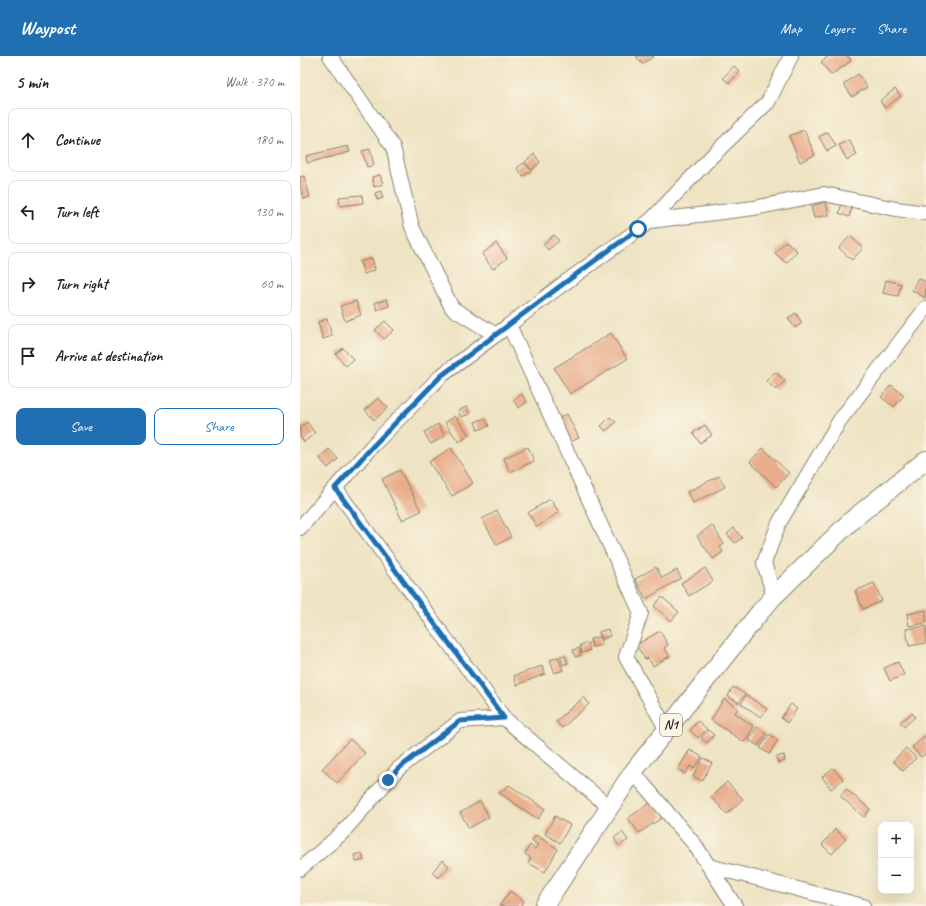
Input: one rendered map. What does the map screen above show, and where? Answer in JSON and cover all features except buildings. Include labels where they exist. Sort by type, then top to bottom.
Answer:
[{"type":"main road","name":"N1","points":[[544,906],[633,772],[774,596],[852,520],[926,460]]},
{"type":"street","points":[[330,56],[393,147],[412,227],[452,308],[496,335]]},
{"type":"street","points":[[300,528],[374,445],[441,376],[650,221],[713,155],[768,102],[792,56]]},
{"type":"street","points":[[650,221],[754,208],[824,194],[896,209],[926,213]]},
{"type":"street","points":[[774,596],[764,563],[779,523],[840,420],[926,308]]},
{"type":"street","points":[[509,325],[641,613],[626,657],[668,730]]},
{"type":"street","points":[[335,488],[504,718],[609,807]]},
{"type":"street","points":[[300,869],[340,834],[398,769],[460,721],[504,718]]},
{"type":"street","points":[[633,772],[695,845],[735,906]]},
{"type":"street","points":[[709,866],[863,906]]},
{"type":"route","points":[[388,780],[398,769],[460,721],[504,718],[335,488],[374,445],[441,376],[638,229]]}]
